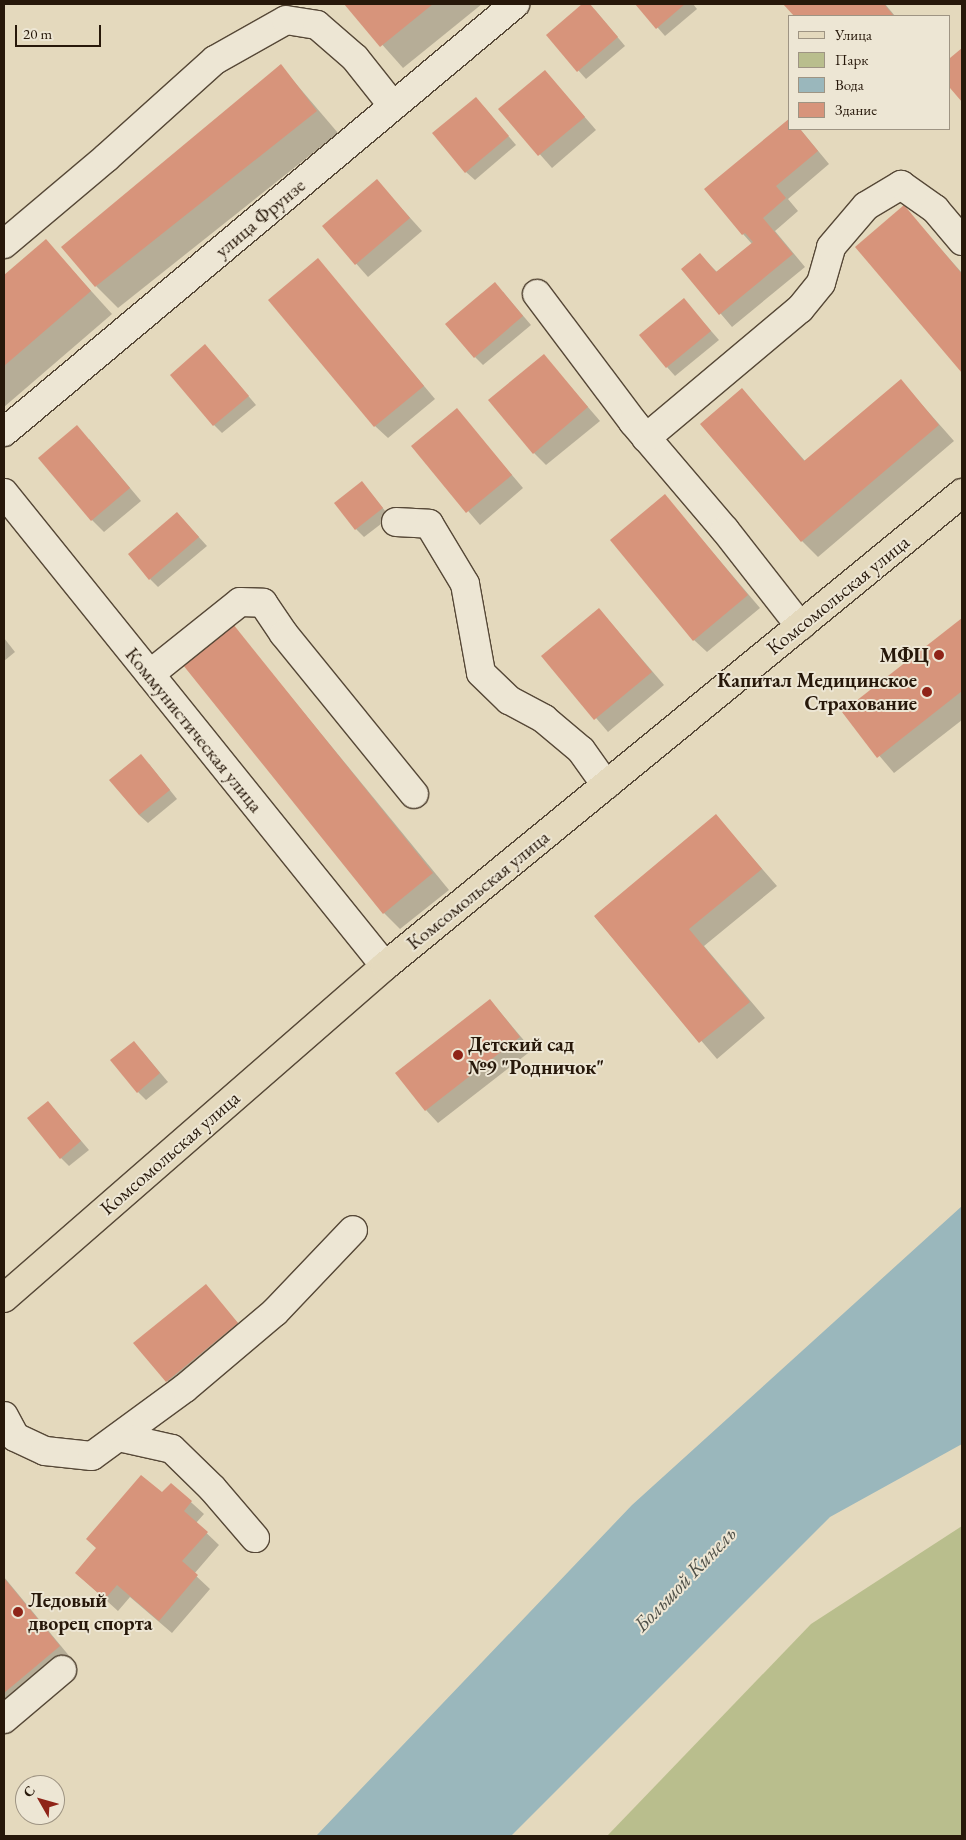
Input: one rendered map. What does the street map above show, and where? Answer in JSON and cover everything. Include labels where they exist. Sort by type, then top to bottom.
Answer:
[{"type":"main road","name":"Комсомольская улица","points":[[4,1298],[385,966],[962,493]]},
{"type":"street","name":"улица Фрунзе","points":[[4,432],[516,4]]},
{"type":"street","points":[[4,244],[106,158],[215,60],[286,20],[315,14],[355,58],[393,106]]},
{"type":"street","points":[[646,438],[800,308],[821,283],[831,248],[866,206],[902,184],[935,208],[962,241]]},
{"type":"street","points":[[537,294],[646,438],[725,530],[800,626]]},
{"type":"street","name":"Коммунистическая улица","points":[[4,493],[385,966]]},
{"type":"street","points":[[396,522],[428,524],[466,584],[481,673],[509,700],[544,719],[581,750],[606,785]]},
{"type":"street","points":[[150,674],[240,602],[263,602],[284,634],[414,794]]},
{"type":"street","points":[[4,1416],[16,1437],[45,1451],[92,1456],[185,1388],[275,1312],[353,1230]]},
{"type":"street","points":[[119,1437],[172,1450],[212,1488],[255,1538]]},
{"type":"street","points":[[4,1718],[62,1670]]},
{"type":"green space","points":[[962,1526],[962,1836],[607,1836],[811,1624]]},
{"type":"water","name":"Большой Кинель","points":[[962,1206],[962,1444],[830,1517],[511,1836],[316,1836],[632,1505]]},
{"type":"building","points":[[344,4],[433,4],[380,47]]},
{"type":"building","points":[[582,4],[590,4],[618,37],[577,72],[546,35]]},
{"type":"building","points":[[635,4],[685,4],[656,29]]},
{"type":"building","points":[[783,4],[884,4],[893,15],[793,15]]},
{"type":"building","points":[[962,48],[962,102],[951,89],[951,57]]},
{"type":"building","points":[[281,64],[317,111],[95,287],[61,247]]},
{"type":"building","points":[[545,70],[585,117],[538,156],[498,109]]},
{"type":"building","points":[[476,97],[509,136],[465,173],[432,133]]},
{"type":"building","points":[[788,120],[788,130],[801,130],[818,151],[776,186],[786,198],[763,218],[793,254],[719,315],[681,269],[700,253],[716,272],[753,242],[745,233],[742,235],[704,189]]},
{"type":"building","points":[[377,179],[410,218],[355,265],[322,226]]},
{"type":"building","points":[[904,205],[962,274],[962,373],[855,247]]},
{"type":"building","points":[[46,239],[91,291],[4,366],[4,275]]},
{"type":"building","points":[[318,258],[424,386],[374,427],[268,300]]},
{"type":"building","points":[[495,282],[523,316],[474,358],[445,324]]},
{"type":"building","points":[[684,298],[711,331],[666,368],[639,335]]},
{"type":"building","points":[[205,344],[249,396],[213,426],[170,375]]},
{"type":"building","points":[[544,354],[588,407],[533,454],[488,400]]},
{"type":"building","points":[[901,379],[939,425],[801,542],[700,424],[742,388],[804,461]]},
{"type":"building","points":[[457,408],[512,475],[466,513],[411,446]]},
{"type":"building","points":[[77,425],[130,488],[91,521],[38,458]]},
{"type":"building","points":[[362,481],[383,508],[355,530],[334,503]]},
{"type":"building","points":[[665,494],[748,595],[693,641],[610,540]]},
{"type":"building","points":[[177,512],[199,537],[149,580],[128,554]]},
{"type":"building","points":[[599,608],[652,672],[594,720],[541,656]]},
{"type":"building","name":"МФЦ","points":[[962,618],[962,691],[877,758],[842,712]]},
{"type":"building","points":[[233,624],[433,873],[383,914],[183,665]]},
{"type":"building","points":[[141,754],[170,790],[139,815],[109,780]]},
{"type":"building","points":[[716,814],[762,869],[689,929],[750,1002],[699,1043],[594,916]]},
{"type":"building","name":"Детский сад №9 \"Родничок\"","points":[[490,999],[520,1037],[425,1111],[395,1073]]},
{"type":"building","points":[[134,1041],[160,1073],[137,1093],[110,1060]]},
{"type":"building","points":[[48,1101],[81,1141],[60,1159],[27,1118]]},
{"type":"building","points":[[206,1284],[238,1323],[166,1382],[133,1343]]},
{"type":"building","points":[[141,1475],[162,1492],[171,1483],[192,1501],[184,1511],[208,1532],[182,1561],[198,1575],[159,1621],[117,1585],[105,1599],[75,1573],[96,1548],[86,1539]]},
{"type":"building","name":"Ледовый дворец спорта","points":[[4,1578],[60,1646],[4,1693]]},
{"type":"place","name":"МФЦ","points":[[939,655]]},
{"type":"place","name":"Капитал Медицинское Страхование","points":[[927,692]]},
{"type":"place","name":"Детский сад №9 \"Родничок\"","points":[[458,1055]]},
{"type":"place","name":"Ледовый дворец спорта","points":[[18,1612]]}]
